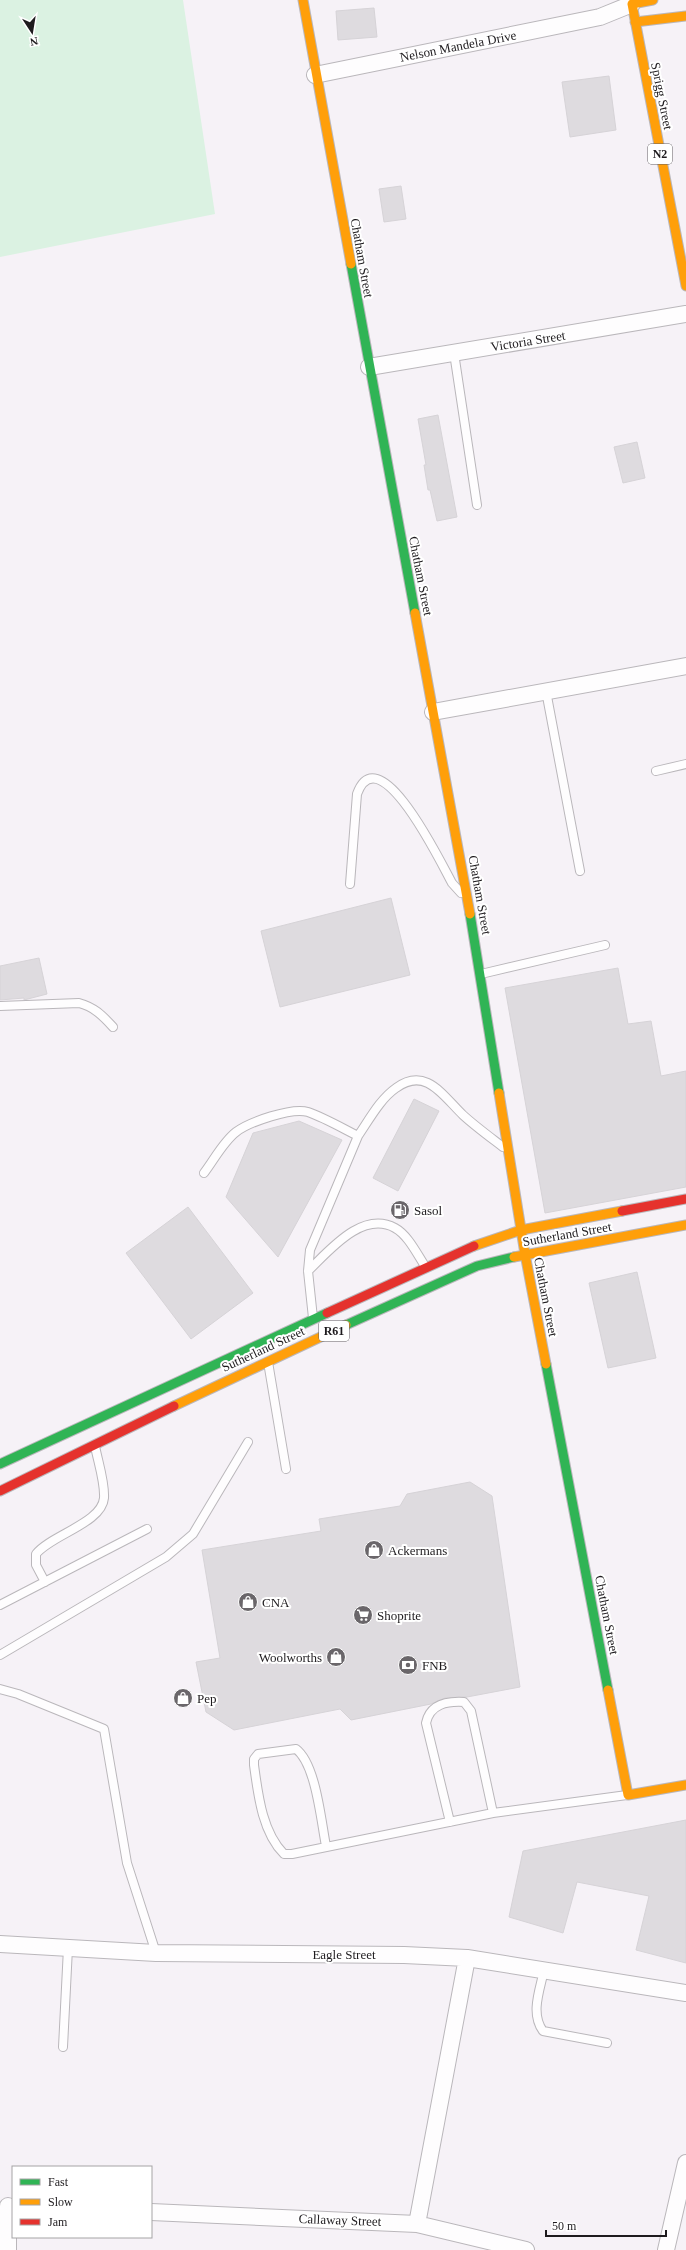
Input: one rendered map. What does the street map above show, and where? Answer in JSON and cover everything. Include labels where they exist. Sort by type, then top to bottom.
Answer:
[{"type":"main road","name":"Chatham Street","points":[[303,0],[315,75],[468,900],[525,1254],[628,1795]]},
{"type":"main road","name":"Nelson Mandela Drive","points":[[632,2],[653,0]]},
{"type":"main road","name":"Sprigg Street","points":[[632,2],[686,286]]},
{"type":"main road","name":"Nelson Mandela Drive","points":[[635,22],[686,16]]},
{"type":"main road","name":"Sutherland Street","points":[[0,1464],[425,1266],[477,1244],[521,1230],[686,1199]]},
{"type":"main road","name":"Sutherland Street","points":[[0,1491],[267,1360],[477,1266],[525,1254],[686,1226]]},
{"type":"main road","points":[[628,1795],[686,1785]]},
{"type":"street","name":"Nelson Mandela Drive","points":[[315,75],[600,17],[632,2]]},
{"type":"street","name":"Nelson Mandela Drive","points":[[600,17],[635,22]]},
{"type":"street","name":"Victoria Street","points":[[369,367],[686,314]]},
{"type":"street","points":[[433,712],[686,666]]},
{"type":"street","name":"Eagle Street","points":[[0,1944],[156,1953],[404,1955],[468,1958],[686,1993]]},
{"type":"street","points":[[417,2224],[468,1958]]},
{"type":"street","points":[[666,2250],[686,2164]]},
{"type":"street","points":[[7,2206],[8,2250]]},
{"type":"street","name":"Callaway Street","points":[[152,2212],[417,2224],[526,2250]]},
{"type":"lane","points":[[454,353],[477,505]]},
{"type":"lane","points":[[546,691],[580,871]]},
{"type":"lane","points":[[656,771],[686,764]]},
{"type":"lane","points":[[350,884],[357,794],[364,781],[369,778],[378,778],[386,782],[400,794],[452,883],[468,900]]},
{"type":"lane","points":[[480,975],[605,945]]},
{"type":"lane","points":[[0,1006],[79,1003],[90,1006],[100,1013],[113,1026]]},
{"type":"lane","points":[[318,1338],[313,1318],[308,1271],[310,1250],[358,1136],[385,1099],[396,1088],[410,1080],[427,1081],[438,1088],[464,1115],[508,1152]]},
{"type":"lane","points":[[204,1173],[225,1143],[236,1132],[271,1116],[293,1112],[307,1112],[358,1136]]},
{"type":"lane","points":[[308,1271],[339,1241],[358,1229],[377,1224],[396,1228],[413,1247],[425,1266]]},
{"type":"lane","points":[[264,1341],[286,1469]]},
{"type":"lane","points":[[0,1655],[166,1557],[181,1546],[193,1534],[248,1442]]},
{"type":"lane","points":[[45,1582],[36,1565],[36,1554],[49,1542],[92,1518],[99,1510],[104,1499],[95,1445]]},
{"type":"lane","points":[[0,1605],[147,1529]]},
{"type":"lane","points":[[0,1689],[18,1694],[104,1729],[127,1863],[156,1953]]},
{"type":"lane","points":[[450,1822],[426,1723],[428,1715],[434,1706],[452,1702],[464,1702],[471,1711],[493,1813]]},
{"type":"lane","points":[[326,1846],[309,1769],[304,1756],[296,1749],[258,1754],[254,1759],[256,1780],[267,1826],[284,1854],[292,1854],[493,1813],[628,1795]]},
{"type":"lane","points":[[62,2047],[68,1948]]},
{"type":"lane","points":[[544,1970],[536,2012],[537,2023],[543,2031],[606,2043]]},
{"type":"green space","points":[[0,0],[183,0],[215,214],[0,257]]},
{"type":"building","points":[[374,8],[377,37],[338,40],[336,11]]},
{"type":"building","points":[[609,76],[616,130],[570,137],[562,82]]},
{"type":"building","points":[[401,186],[406,219],[384,222],[379,189]]},
{"type":"building","points":[[438,415],[457,517],[437,521],[430,490],[428,490],[424,465],[426,465],[418,419]]},
{"type":"building","points":[[637,442],[645,478],[623,483],[614,447]]},
{"type":"building","points":[[391,898],[410,975],[280,1007],[261,931]]},
{"type":"building","points":[[39,958],[47,994],[24,1000],[24,998],[0,1000],[0,966]]},
{"type":"building","points":[[618,968],[628,1024],[651,1021],[661,1076],[686,1071],[686,1187],[545,1213],[505,988]]},
{"type":"building","points":[[414,1099],[439,1111],[398,1191],[373,1178]]},
{"type":"building","points":[[299,1121],[342,1140],[278,1257],[226,1197],[253,1133]]},
{"type":"building","points":[[188,1207],[253,1293],[191,1339],[126,1253]]},
{"type":"building","points":[[637,1272],[656,1358],[608,1368],[589,1283]]},
{"type":"building","points":[[470,1482],[492,1496],[520,1687],[467,1697],[445,1698],[431,1704],[351,1720],[340,1709],[234,1730],[206,1712],[196,1662],[220,1658],[202,1550],[321,1531],[319,1519],[400,1506],[407,1494]]},
{"type":"building","points":[[686,1820],[686,1963],[636,1950],[649,1896],[577,1882],[563,1933],[509,1917],[523,1851]]},
{"type":"traffic: fast","points":[[351,264],[415,613]]},
{"type":"traffic: fast","points":[[470,914],[499,1093]]},
{"type":"traffic: fast","points":[[346,1325],[477,1266],[514,1257]]},
{"type":"traffic: fast","points":[[0,1464],[327,1313]]},
{"type":"traffic: fast","points":[[546,1364],[608,1690]]},
{"type":"traffic: slow","points":[[303,0],[351,264]]},
{"type":"traffic: slow","points":[[653,0],[632,4],[686,286]]},
{"type":"traffic: slow","points":[[635,22],[686,16]]},
{"type":"traffic: slow","points":[[415,613],[470,914]]},
{"type":"traffic: slow","points":[[499,1093],[525,1254],[546,1364]]},
{"type":"traffic: slow","points":[[474,1246],[521,1230],[622,1211]]},
{"type":"traffic: slow","points":[[514,1257],[686,1225]]},
{"type":"traffic: slow","points":[[174,1406],[346,1325]]},
{"type":"traffic: slow","points":[[608,1690],[628,1795],[686,1785]]},
{"type":"traffic: jam","points":[[622,1211],[686,1199]]},
{"type":"traffic: jam","points":[[327,1313],[474,1246]]},
{"type":"traffic: jam","points":[[0,1491],[174,1406]]},
{"type":"place","name":"Sasol","points":[[400,1210]]},
{"type":"place","name":"Ackermans","points":[[374,1550]]},
{"type":"place","name":"CNA","points":[[248,1602]]},
{"type":"place","name":"Shoprite","points":[[363,1615]]},
{"type":"place","name":"Woolworths","points":[[336,1657]]},
{"type":"place","name":"FNB","points":[[408,1665]]},
{"type":"place","name":"Pep","points":[[183,1698]]}]
